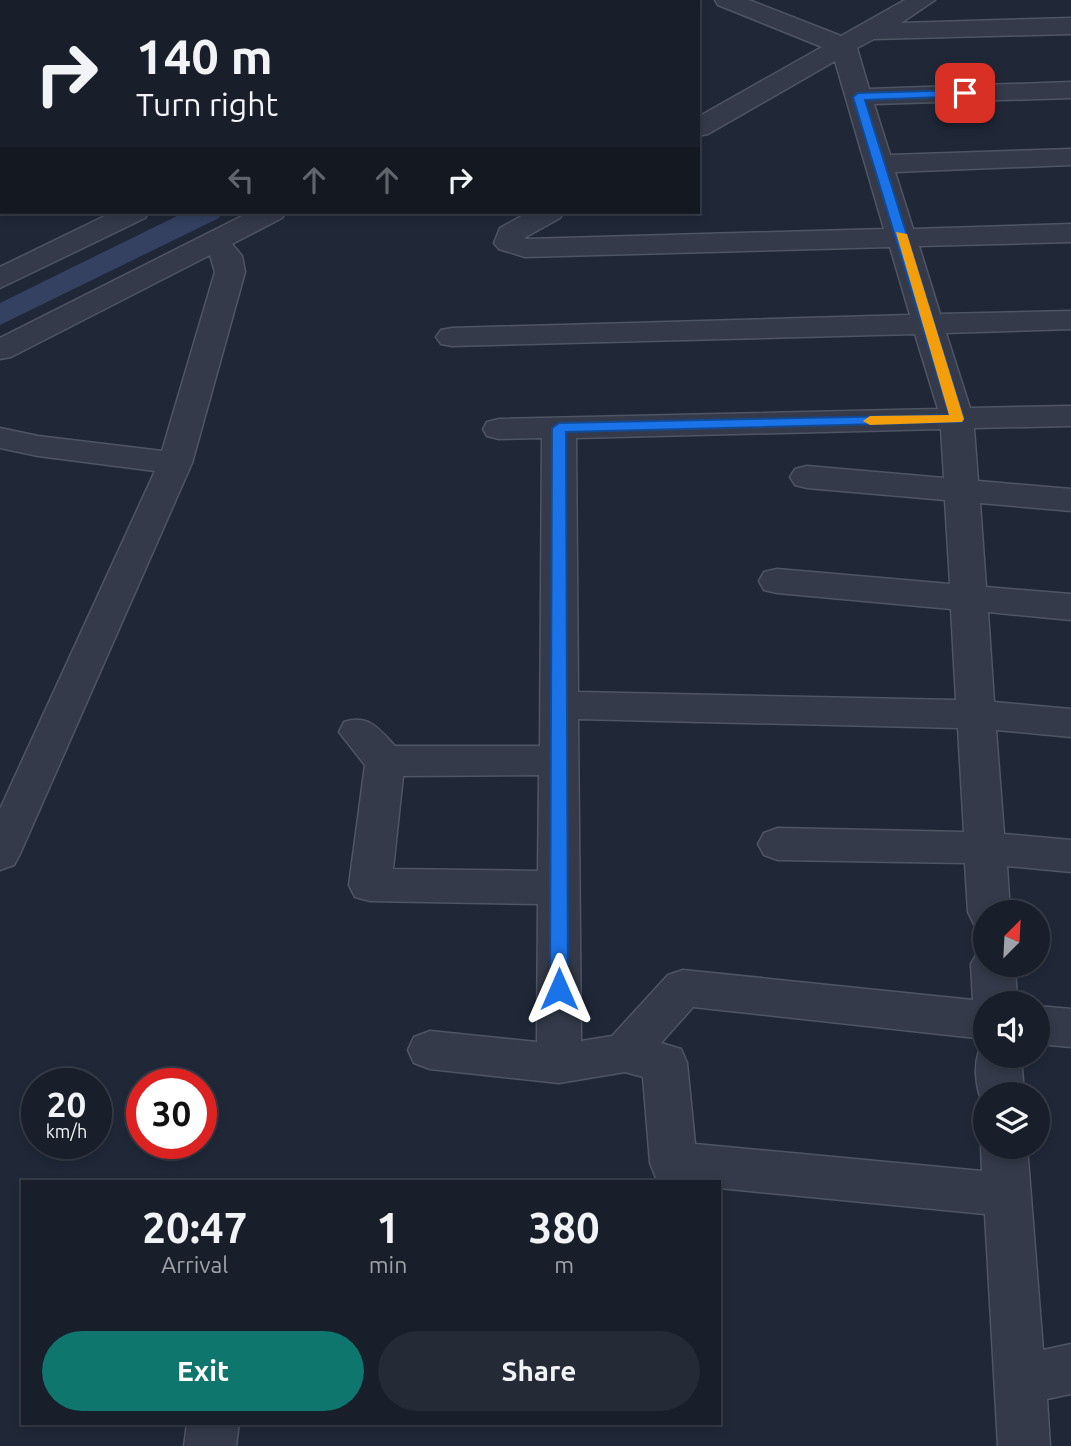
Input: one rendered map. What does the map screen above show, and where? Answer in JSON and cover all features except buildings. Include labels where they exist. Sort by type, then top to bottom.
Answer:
[{"type":"street","points":[[727,0],[856,39],[1071,26]]},
{"type":"street","points":[[700,127],[923,0]]},
{"type":"street","points":[[1059,0],[1071,11]]},
{"type":"street","points":[[856,39],[858,97],[957,419],[988,900]]},
{"type":"street","points":[[858,97],[1071,90]]},
{"type":"street","points":[[879,163],[1071,158]]},
{"type":"street","points":[[0,278],[131,214]]},
{"type":"street","points":[[0,350],[268,214]]},
{"type":"street","points":[[546,214],[510,234],[509,243],[525,248],[1071,233]]},
{"type":"street","points":[[0,854],[174,463],[230,272],[227,256],[213,240]]},
{"type":"street","points":[[452,337],[1071,320]]},
{"type":"street","points":[[499,429],[1071,416]]},
{"type":"street","points":[[559,428],[559,1064]]},
{"type":"street","points":[[0,438],[174,463]]},
{"type":"street","points":[[807,477],[1071,500]]},
{"type":"street","points":[[777,581],[1071,607]]},
{"type":"street","points":[[559,705],[976,714],[1071,723]]},
{"type":"street","points":[[559,760],[372,746],[370,885],[559,888]]},
{"type":"street","points":[[778,844],[985,848],[1071,856]]},
{"type":"street","points":[[625,1053],[683,988],[973,1019]]},
{"type":"street","points":[[1050,1026],[1071,1028]]},
{"type":"street","points":[[430,1050],[559,1064],[625,1053],[665,1063],[673,1163],[1007,1195]]},
{"type":"street","points":[[1005,1159],[1024,1446]]},
{"type":"street","points":[[1020,1380],[1071,1369]]},
{"type":"street","points":[[210,1446],[213,1425]]},
{"type":"waterway","points":[[0,315],[204,214]]},
{"type":"slow traffic","points":[[870,421],[957,419],[901,234]]},
{"type":"route","points":[[559,989],[559,428],[957,419],[858,97],[965,93]]}]
